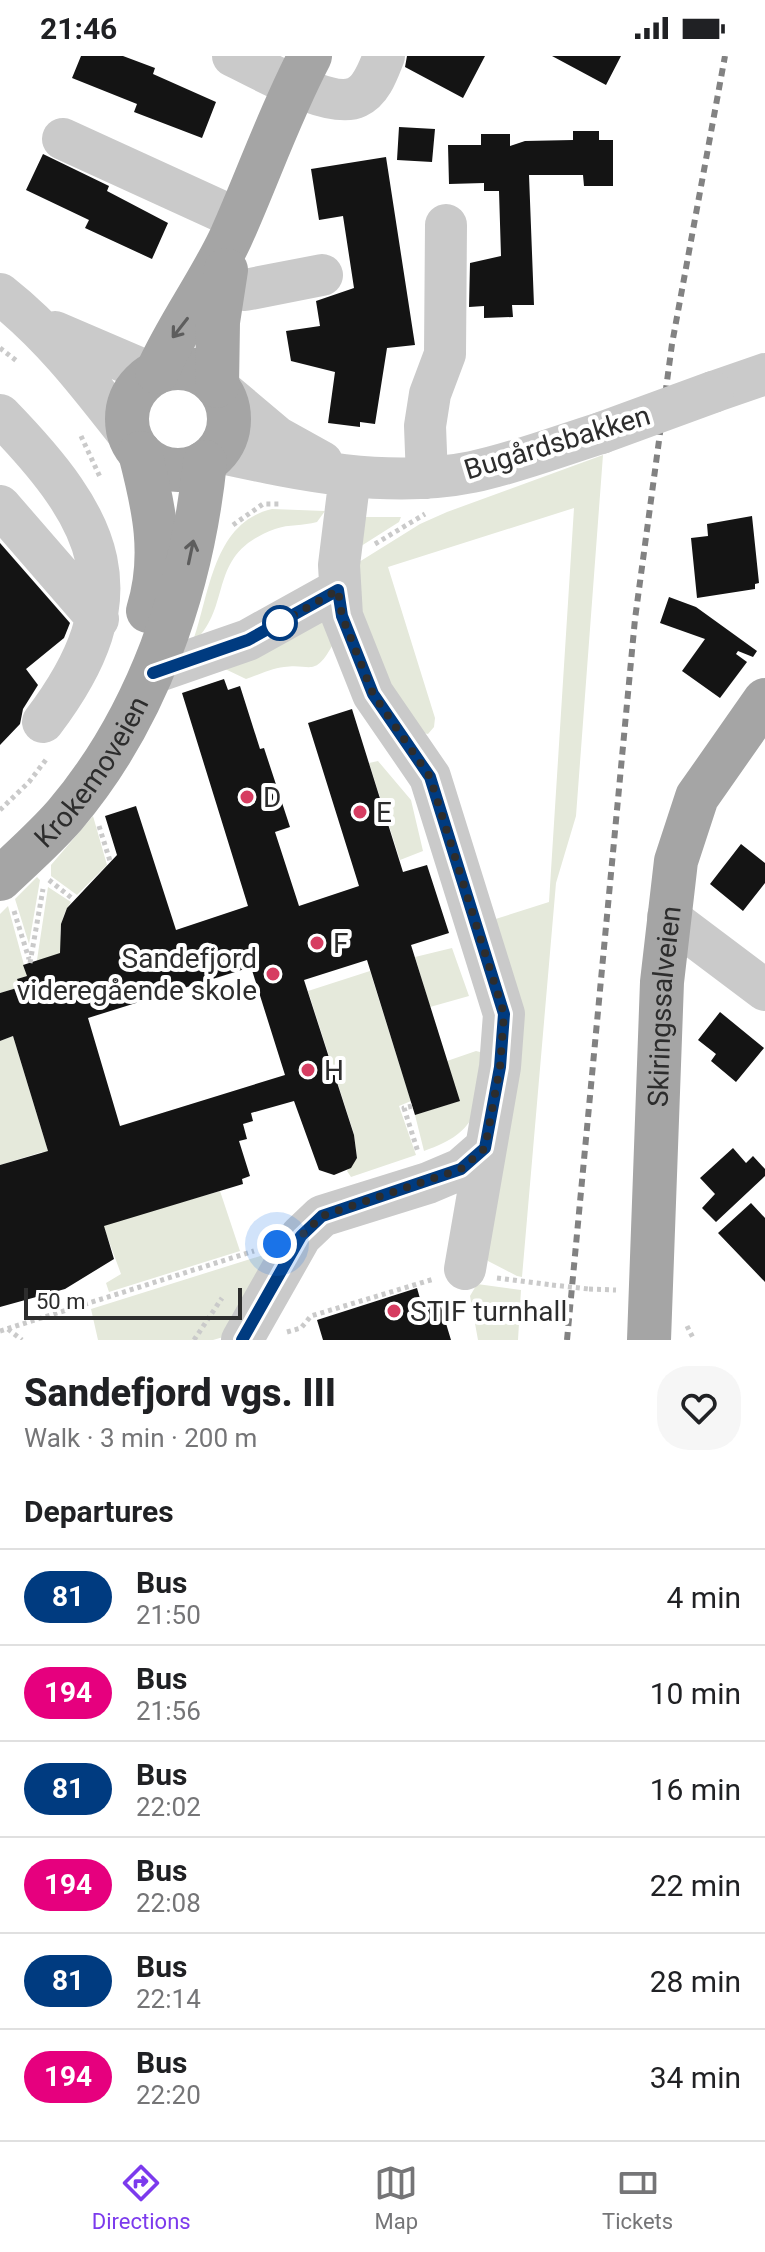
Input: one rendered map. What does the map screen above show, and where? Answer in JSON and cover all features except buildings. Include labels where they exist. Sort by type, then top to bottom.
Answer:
[{"type":"main road","points":[[215,285],[219,387],[227,405],[228,433],[211,457],[176,469],[156,465],[135,444],[127,415],[132,395],[155,373],[173,336],[215,285],[234,227],[302,71]]},
{"type":"main road","points":[[155,373],[174,367],[192,369],[219,387]]},
{"type":"main road","name":"Krokemoveien","points":[[0,849],[81,754],[115,698],[139,642],[157,583],[159,548],[135,444]]},
{"type":"main road","name":"Krokemoveien","points":[[7,894],[100,767],[153,673],[186,575],[211,457]]},
{"type":"main road","name":"Skiringssalveien","points":[[649,1340],[668,917],[676,861],[689,812],[765,700]]},
{"type":"street","points":[[233,56],[302,71],[341,101],[357,97],[372,84],[384,56]]},
{"type":"street","points":[[63,139],[234,227]]},
{"type":"street","points":[[428,495],[425,426],[430,394],[445,354],[446,225]]},
{"type":"street","points":[[215,285],[245,290],[322,275]]},
{"type":"street","points":[[0,294],[36,322],[85,376],[135,444]]},
{"type":"street","points":[[36,322],[155,373]]},
{"type":"street","name":"Bugårdsbakken","points":[[211,457],[347,475],[428,495],[473,472],[601,433],[765,374]]},
{"type":"street","name":"Bugårdsbakken","points":[[219,387],[277,437],[347,475]]},
{"type":"street","points":[[0,415],[72,501],[90,533],[102,583],[98,619],[72,683],[43,722]]},
{"type":"street","points":[[347,475],[339,577],[342,616],[373,694],[430,777],[504,1014],[500,1067],[465,1269]]},
{"type":"street","points":[[0,506],[98,619]]},
{"type":"street","points":[[153,673],[261,633],[339,577]]},
{"type":"street","points":[[668,917],[765,990]]},
{"type":"street","points":[[243,1338],[301,1236],[322,1216],[428,1183],[461,1169],[485,1148]]},
{"type":"path","points":[[339,577],[428,495]]},
{"type":"path","points":[[97,820],[111,864]]},
{"type":"path","points":[[7,894],[30,963],[47,867]]},
{"type":"path","points":[[45,877],[73,899]]},
{"type":"path","points":[[412,1106],[404,1108],[428,1183]]},
{"type":"path","points":[[0,1331],[301,1236]]},
{"type":"path","points":[[243,1338],[265,1338],[301,1328],[311,1316],[465,1269]]},
{"type":"path","points":[[530,1283],[611,1290]]},
{"type":"path","points":[[8,1329],[22,1340]]},
{"type":"shaded area","points":[[603,455],[576,816],[556,883],[522,1277],[488,1261],[486,922],[549,902],[574,508],[388,567],[435,718],[434,727],[428,734],[414,731],[362,627],[359,562],[420,524],[447,512]]},
{"type":"shaded area","points":[[272,509],[325,511],[317,522],[275,529],[253,540],[238,553],[229,567],[213,614],[192,644],[209,583],[225,545],[237,529],[252,517]]},
{"type":"shaded area","points":[[366,517],[401,517],[399,522],[358,548],[361,521]]},
{"type":"shaded area","points":[[326,618],[332,646],[316,666],[279,668],[246,679],[223,668]]},
{"type":"shaded area","points":[[378,761],[411,800],[423,851],[400,860],[369,763]]},
{"type":"shaded area","points":[[93,816],[107,865],[77,895],[51,876],[51,865]]},
{"type":"shaded area","points":[[37,877],[40,880],[29,944],[15,899]]},
{"type":"shaded area","points":[[48,887],[71,902],[63,917],[60,933],[68,964],[41,972],[37,960]]},
{"type":"shaded area","points":[[8,906],[27,976],[17,979],[20,987],[0,993],[0,914]]},
{"type":"shaded area","points":[[452,948],[469,996],[430,1007],[415,957]]},
{"type":"shaded area","points":[[370,971],[411,1101],[399,1106],[416,1155],[351,1177],[347,1171],[357,1158],[354,1134],[308,991]]},
{"type":"shaded area","points":[[13,1036],[52,1164],[42,1152],[0,1165],[0,1041]]},
{"type":"shaded area","points":[[476,1051],[492,1055],[473,1115],[457,1135],[424,1151],[415,1115],[459,1101],[447,1061]]},
{"type":"shaded area","points":[[220,1191],[240,1251],[109,1292],[106,1283],[121,1274],[103,1225]]},
{"type":"shaded area","points":[[276,1251],[230,1335],[213,1340],[98,1340],[91,1309]]},
{"type":"shaded area","points":[[477,1284],[521,1290],[518,1340],[478,1340],[470,1296]]},
{"type":"railway","points":[[567,1340],[635,619],[672,344],[725,56]]},
{"type":"bus line","name":"81","points":[[153,673],[248,640],[338,590],[342,616],[373,694],[430,777],[504,1014],[500,1067],[485,1148],[461,1169],[428,1183],[322,1216],[301,1236],[242,1340]]},
{"type":"place","name":"D","points":[[247,797]]},
{"type":"place","name":"E","points":[[360,812]]},
{"type":"place","name":"F","points":[[317,943]]},
{"type":"place","name":"Sandefjord videregående skole","points":[[273,974]]},
{"type":"place","name":"H","points":[[308,1070]]},
{"type":"place","name":"STIF turnhall","points":[[394,1311]]},
{"type":"route","points":[[277,1244],[301,1236],[322,1216],[428,1183],[461,1169],[485,1148],[500,1067],[504,1014],[430,777],[373,694],[342,616],[338,590],[280,623]]}]
